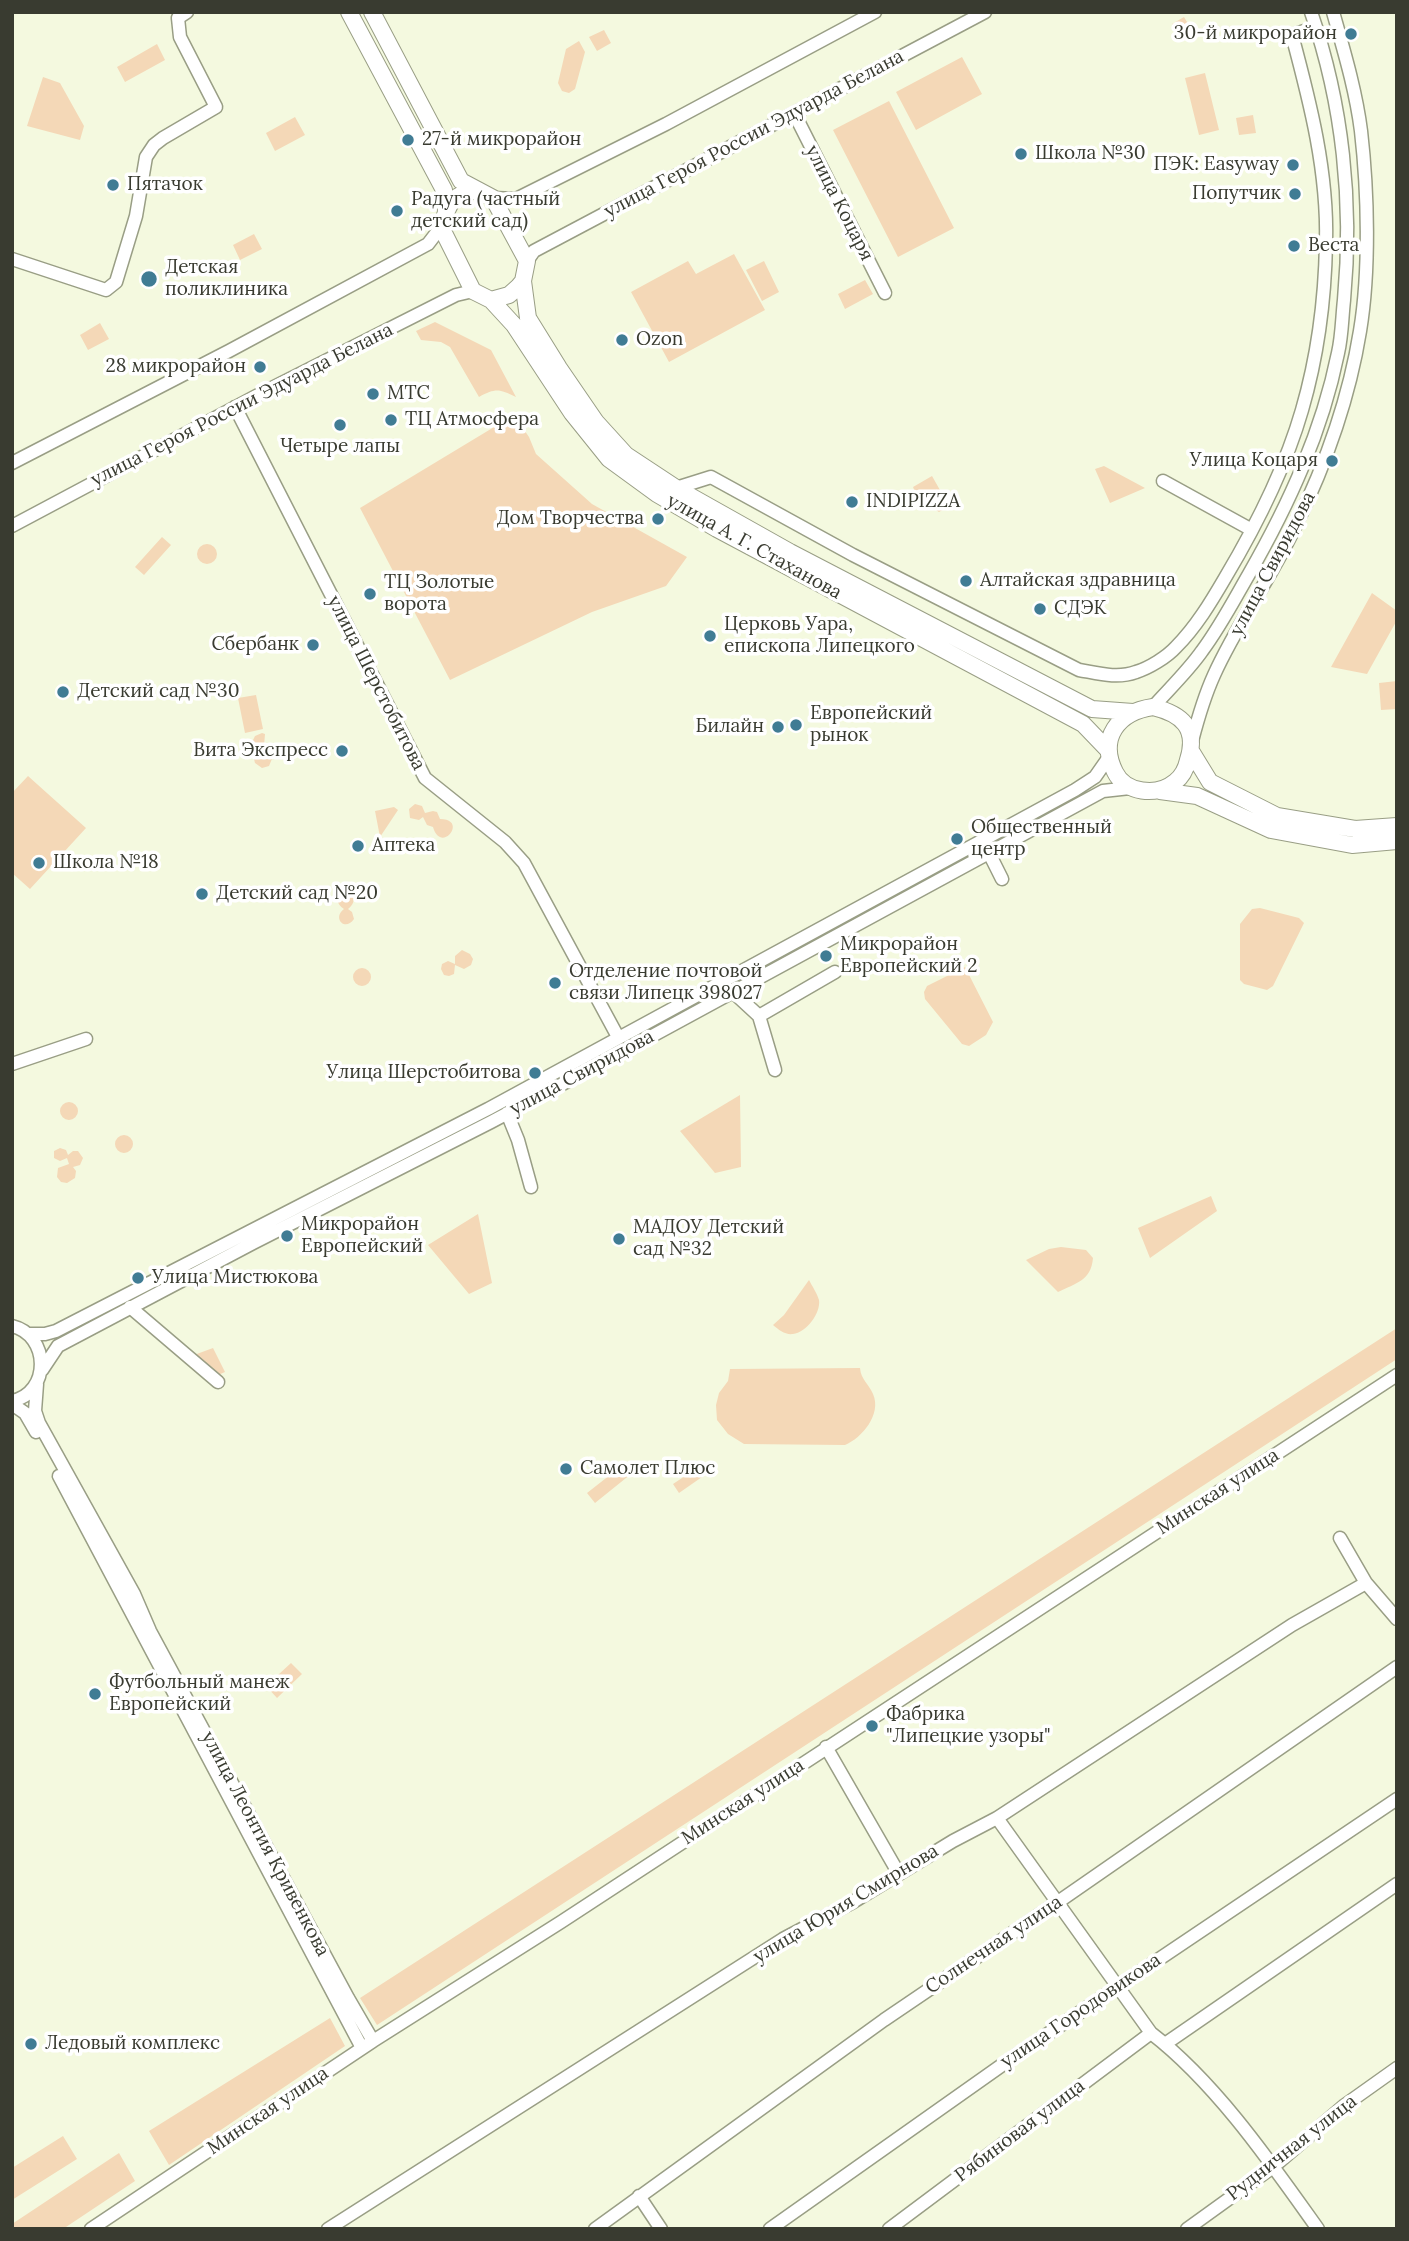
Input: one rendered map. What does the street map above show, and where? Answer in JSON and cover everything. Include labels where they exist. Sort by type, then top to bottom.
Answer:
[{"type":"main road","points":[[349,12],[444,190],[444,219],[473,291],[491,300],[509,295],[523,282]]},
{"type":"main road","points":[[372,12],[461,181],[494,198],[527,261]]},
{"type":"main road","points":[[444,219],[453,198],[463,192],[478,190]]},
{"type":"main road","name":"улица А. Г. Стаханова","points":[[527,261],[523,282],[528,318],[596,422],[626,455],[676,488],[790,552],[1092,709],[1133,712]]},
{"type":"main road","name":"улица А. Г. Стаханова","points":[[491,300],[514,325],[572,413],[609,459],[657,494],[717,529],[1083,724],[1108,753]]},
{"type":"main road","points":[[1192,746],[1185,772],[1174,784],[1145,792],[1130,788],[1116,775],[1108,753],[1112,732],[1119,722],[1133,712],[1153,707],[1171,712],[1185,722],[1192,746],[1210,782],[1277,816],[1355,829],[1397,826]]},
{"type":"main road","points":[[1157,790],[1197,796],[1270,830],[1352,845],[1397,841]]},
{"type":"street","points":[[12,259],[106,290],[116,282],[136,216],[146,157],[153,145],[216,107],[180,37],[178,18],[187,12]]},
{"type":"street","points":[[494,198],[516,199],[666,124],[875,12]]},
{"type":"street","name":"улица Героя России Эдуарда Белана","points":[[527,261],[534,251],[985,12]]},
{"type":"street","name":"улица Свиридова","points":[[1153,707],[1201,652],[1274,530],[1288,503],[1315,435],[1336,362],[1346,281],[1343,158],[1335,104],[1311,12]]},
{"type":"street","name":"улица Свиридова","points":[[1192,746],[1201,707],[1214,674],[1283,552],[1317,479],[1349,384],[1360,330],[1366,262],[1361,131],[1353,86],[1333,12]]},
{"type":"street","name":"улица Свиридова","points":[[711,477],[853,555],[1079,670],[1111,676],[1136,672],[1175,649],[1200,617],[1252,530],[1302,411],[1316,354],[1324,297],[1326,240],[1318,149],[1292,35],[1317,27]]},
{"type":"street","name":"улица Коцаря","points":[[794,113],[885,293]]},
{"type":"street","points":[[12,463],[229,351],[428,243],[444,219]]},
{"type":"street","name":"улица Героя России Эдуарда Белана","points":[[12,526],[235,407],[456,295],[473,291]]},
{"type":"street","name":"улица Шерстобитова","points":[[235,407],[425,778],[505,842],[524,863],[618,1037]]},
{"type":"street","points":[[676,488],[711,477]]},
{"type":"street","points":[[696,499],[711,477]]},
{"type":"street","points":[[1163,481],[1252,530]]},
{"type":"street","name":"улица Свиридова","points":[[30,1334],[56,1331],[488,1109],[1075,790],[1094,777],[1108,753]]},
{"type":"street","name":"улица Свиридова","points":[[37,1384],[42,1370],[58,1346],[507,1113],[1103,791],[1130,788]]},
{"type":"street","points":[[989,853],[1002,879]]},
{"type":"street","points":[[759,1016],[835,972]]},
{"type":"street","points":[[733,992],[759,1016],[775,1070]]},
{"type":"street","points":[[12,1064],[86,1039]]},
{"type":"street","points":[[507,1113],[518,1140],[531,1187]]},
{"type":"street","points":[[130,1307],[218,1382]]},
{"type":"street","points":[[12,1326],[30,1334],[40,1353],[42,1370]]},
{"type":"street","name":"Минская улица","points":[[90,2229],[367,2045],[561,1922],[1397,1375]]},
{"type":"street","points":[[12,1403],[21,1399],[37,1384]]},
{"type":"street","name":"улица Леонтия Кривенкова","points":[[37,1384],[35,1411],[39,1423],[134,1594],[150,1630],[336,1977],[367,2045]]},
{"type":"street","name":"улица Леонтия Кривенкова","points":[[12,1403],[25,1413],[32,1424],[367,2045]]},
{"type":"street","points":[[1340,1538],[1366,1583],[1397,1619]]},
{"type":"street","name":"улица Юрия Смирнова","points":[[328,2229],[783,1939],[853,1902],[953,1841],[997,1818],[1292,1625],[1366,1583]]},
{"type":"street","name":"Солнечная улица","points":[[595,2229],[884,2020],[1397,1667]]},
{"type":"street","points":[[827,1747],[899,1874]]},
{"type":"street","name":"улица Городовикова","points":[[770,2229],[1116,1987],[1397,1799]]},
{"type":"street","points":[[997,1818],[1151,2033],[1214,2094],[1273,2166],[1318,2229]]},
{"type":"street","points":[[1165,2044],[1397,1884]]},
{"type":"street","name":"Рябиновая улица","points":[[889,2229],[1151,2033]]},
{"type":"street","name":"Рудничная улица","points":[[1187,2229],[1273,2166],[1345,2105],[1397,2068]]},
{"type":"street","points":[[639,2196],[661,2229]]},
{"type":"shaded area","points":[[1184,17],[1193,32],[1181,39],[1172,24]]},
{"type":"shaded area","points":[[604,30],[611,43],[597,51],[589,37]]},
{"type":"shaded area","points":[[579,41],[585,52],[575,89],[569,93],[562,91],[558,83],[566,49]]},
{"type":"shaded area","points":[[157,44],[165,60],[125,82],[117,67]]},
{"type":"shaded area","points":[[962,57],[982,94],[916,130],[896,92]]},
{"type":"shaded area","points":[[1205,73],[1219,130],[1199,135],[1185,78]]},
{"type":"shaded area","points":[[43,77],[60,83],[84,126],[80,140],[27,126]]},
{"type":"shaded area","points":[[889,101],[954,228],[898,257],[833,130]]},
{"type":"shaded area","points":[[1253,115],[1256,133],[1239,135],[1236,118]]},
{"type":"shaded area","points":[[295,117],[305,135],[275,151],[266,133]]},
{"type":"shaded area","points":[[254,234],[262,249],[240,260],[233,245]]},
{"type":"shaded area","points":[[734,254],[765,310],[669,362],[631,292],[688,261],[696,274]]},
{"type":"shaded area","points":[[764,261],[779,292],[762,301],[746,270]]},
{"type":"shaded area","points":[[865,280],[873,294],[845,309],[838,294]]},
{"type":"shaded area","points":[[435,322],[491,350],[516,397],[498,391],[479,397],[450,347],[441,342],[421,340],[416,331]]},
{"type":"shaded area","points":[[100,323],[109,339],[88,350],[80,335]]},
{"type":"shaded area","points":[[514,415],[529,437],[536,454],[592,504],[687,557],[666,586],[592,612],[450,680],[360,508]]},
{"type":"shaded area","points":[[1104,466],[1145,488],[1110,503],[1095,469]]},
{"type":"shaded area","points":[[932,476],[949,506],[939,512],[918,499],[913,487]]},
{"type":"shaded area","points":[[162,537],[171,545],[144,575],[135,567]]},
{"type":"shaded area","points":[[207,544],[214,547],[217,554],[214,561],[207,564],[200,561],[197,554],[200,547]]},
{"type":"shaded area","points":[[1372,593],[1397,611],[1397,620],[1367,674],[1331,667]]},
{"type":"shaded area","points":[[1397,681],[1397,709],[1381,710],[1379,683]]},
{"type":"shaded area","points":[[256,695],[263,729],[245,733],[238,698]]},
{"type":"shaded area","points":[[265,734],[264,746],[274,754],[269,766],[262,768],[255,763],[258,750],[252,742],[255,736]]},
{"type":"shaded area","points":[[28,776],[86,828],[30,889],[12,873],[12,793]]},
{"type":"shaded area","points":[[415,804],[422,806],[425,813],[437,812],[440,819],[448,820],[453,829],[450,834],[442,838],[433,827],[427,825],[423,817],[419,820],[410,818],[409,809]]},
{"type":"shaded area","points":[[394,807],[398,810],[380,837],[375,811]]},
{"type":"shaded area","points":[[344,892],[351,894],[354,900],[348,909],[354,919],[347,924],[341,922],[339,916],[344,909],[338,900]]},
{"type":"shaded area","points":[[1260,908],[1299,918],[1304,923],[1273,986],[1267,990],[1244,984],[1240,980],[1240,924],[1252,909]]},
{"type":"shaded area","points":[[462,950],[473,959],[471,965],[464,969],[455,965],[454,974],[444,975],[442,964],[448,961],[455,964],[455,956]]},
{"type":"shaded area","points":[[965,967],[993,1022],[986,1035],[969,1046],[962,1044],[925,999],[924,992],[927,986]]},
{"type":"shaded area","points":[[358,968],[366,968],[371,977],[369,984],[358,986],[353,981],[353,973]]},
{"type":"shaded area","points":[[740,1095],[741,1167],[715,1173],[680,1131]]},
{"type":"shaded area","points":[[65,1102],[73,1102],[78,1111],[76,1118],[65,1120],[60,1115],[60,1107]]},
{"type":"shaded area","points":[[120,1135],[128,1135],[133,1144],[131,1151],[120,1153],[115,1148],[115,1140]]},
{"type":"shaded area","points":[[60,1148],[66,1150],[68,1155],[78,1151],[83,1158],[80,1165],[73,1167],[76,1171],[75,1178],[67,1183],[61,1182],[57,1177],[58,1168],[69,1164],[67,1158],[60,1161],[54,1158],[54,1151]]},
{"type":"shaded area","points":[[1211,1196],[1217,1211],[1150,1258],[1138,1228]]},
{"type":"shaded area","points":[[478,1214],[492,1283],[469,1294],[428,1245]]},
{"type":"shaded area","points":[[1061,1247],[1086,1250],[1093,1258],[1086,1276],[1058,1292],[1026,1260],[1049,1249]]},
{"type":"shaded area","points":[[809,1280],[819,1300],[818,1311],[798,1333],[782,1332],[773,1325],[784,1315]]},
{"type":"shaded area","points":[[1397,1328],[1397,1359],[377,2025],[360,1998]]},
{"type":"shaded area","points":[[213,1348],[225,1372],[218,1375],[194,1355]]},
{"type":"shaded area","points":[[860,1368],[873,1394],[875,1409],[864,1431],[845,1445],[744,1444],[728,1434],[717,1420],[716,1405],[719,1393],[728,1381],[730,1369]]},
{"type":"shaded area","points":[[624,1464],[631,1474],[595,1503],[587,1493]]},
{"type":"shaded area","points":[[694,1470],[702,1477],[679,1493],[673,1484]]},
{"type":"shaded area","points":[[291,1663],[302,1674],[277,1698],[266,1686]]},
{"type":"shaded area","points":[[330,2018],[345,2046],[169,2165],[149,2131]]},
{"type":"shaded area","points":[[63,2136],[77,2159],[12,2200],[12,2168]]},
{"type":"shaded area","points":[[119,2153],[135,2181],[63,2229],[12,2229],[12,2224]]},
{"type":"place","name":"30-й микрорайон","points":[[1351,34]]},
{"type":"place","name":"27-й микрорайон","points":[[408,140]]},
{"type":"place","name":"Школа №30","points":[[1021,154]]},
{"type":"place","name":"ПЭК: Easyway","points":[[1293,165]]},
{"type":"place","name":"Пятачок","points":[[113,185]]},
{"type":"place","name":"Попутчик","points":[[1295,194]]},
{"type":"place","name":"Радуга (частный детский сад)","points":[[397,211]]},
{"type":"place","name":"Веста","points":[[1294,246]]},
{"type":"place","name":"Детская поликлиника","points":[[149,279]]},
{"type":"place","name":"Ozon","points":[[622,340]]},
{"type":"place","name":"28 микрорайон","points":[[260,367]]},
{"type":"place","name":"МТС","points":[[373,394]]},
{"type":"place","name":"ТЦ Атмосфера","points":[[391,420]]},
{"type":"place","name":"Четыре лапы","points":[[340,425]]},
{"type":"place","name":"Улица Коцаря","points":[[1332,461]]},
{"type":"place","name":"INDIPIZZA","points":[[852,502]]},
{"type":"place","name":"Дом Творчества","points":[[658,519]]},
{"type":"place","name":"Алтайская здравница","points":[[966,581]]},
{"type":"place","name":"ТЦ Золотые ворота","points":[[370,594]]},
{"type":"place","name":"СДЭК","points":[[1040,609]]},
{"type":"place","name":"Церковь Уара, епископа Липецкого","points":[[710,636]]},
{"type":"place","name":"Сбербанк","points":[[313,645]]},
{"type":"place","name":"Детский сад №30","points":[[63,692]]},
{"type":"place","name":"Европейский рынок","points":[[796,725]]},
{"type":"place","name":"Билайн","points":[[778,727]]},
{"type":"place","name":"Вита Экспресс","points":[[342,751]]},
{"type":"place","name":"Общественный центр","points":[[957,839]]},
{"type":"place","name":"Аптека","points":[[358,846]]},
{"type":"place","name":"Школа №18","points":[[39,863]]},
{"type":"place","name":"Детский сад №20","points":[[202,894]]},
{"type":"place","name":"Микрорайон Европейский 2","points":[[826,956]]},
{"type":"place","name":"Отделение почтовой связи Липецк 398027","points":[[555,983]]},
{"type":"place","name":"Улица Шерстобитова","points":[[535,1073]]},
{"type":"place","name":"Микрорайон Европейский","points":[[287,1236]]},
{"type":"place","name":"МАДОУ Детский сад №32","points":[[619,1239]]},
{"type":"place","name":"Улица Мистюкова","points":[[138,1278]]},
{"type":"place","name":"Самолет Плюс","points":[[566,1469]]},
{"type":"place","name":"Футбольный манеж Европейский","points":[[95,1694]]},
{"type":"place","name":"Фабрика \"Липецкие узоры\"","points":[[872,1726]]},
{"type":"place","name":"Ледовый комплекс","points":[[31,2044]]}]
